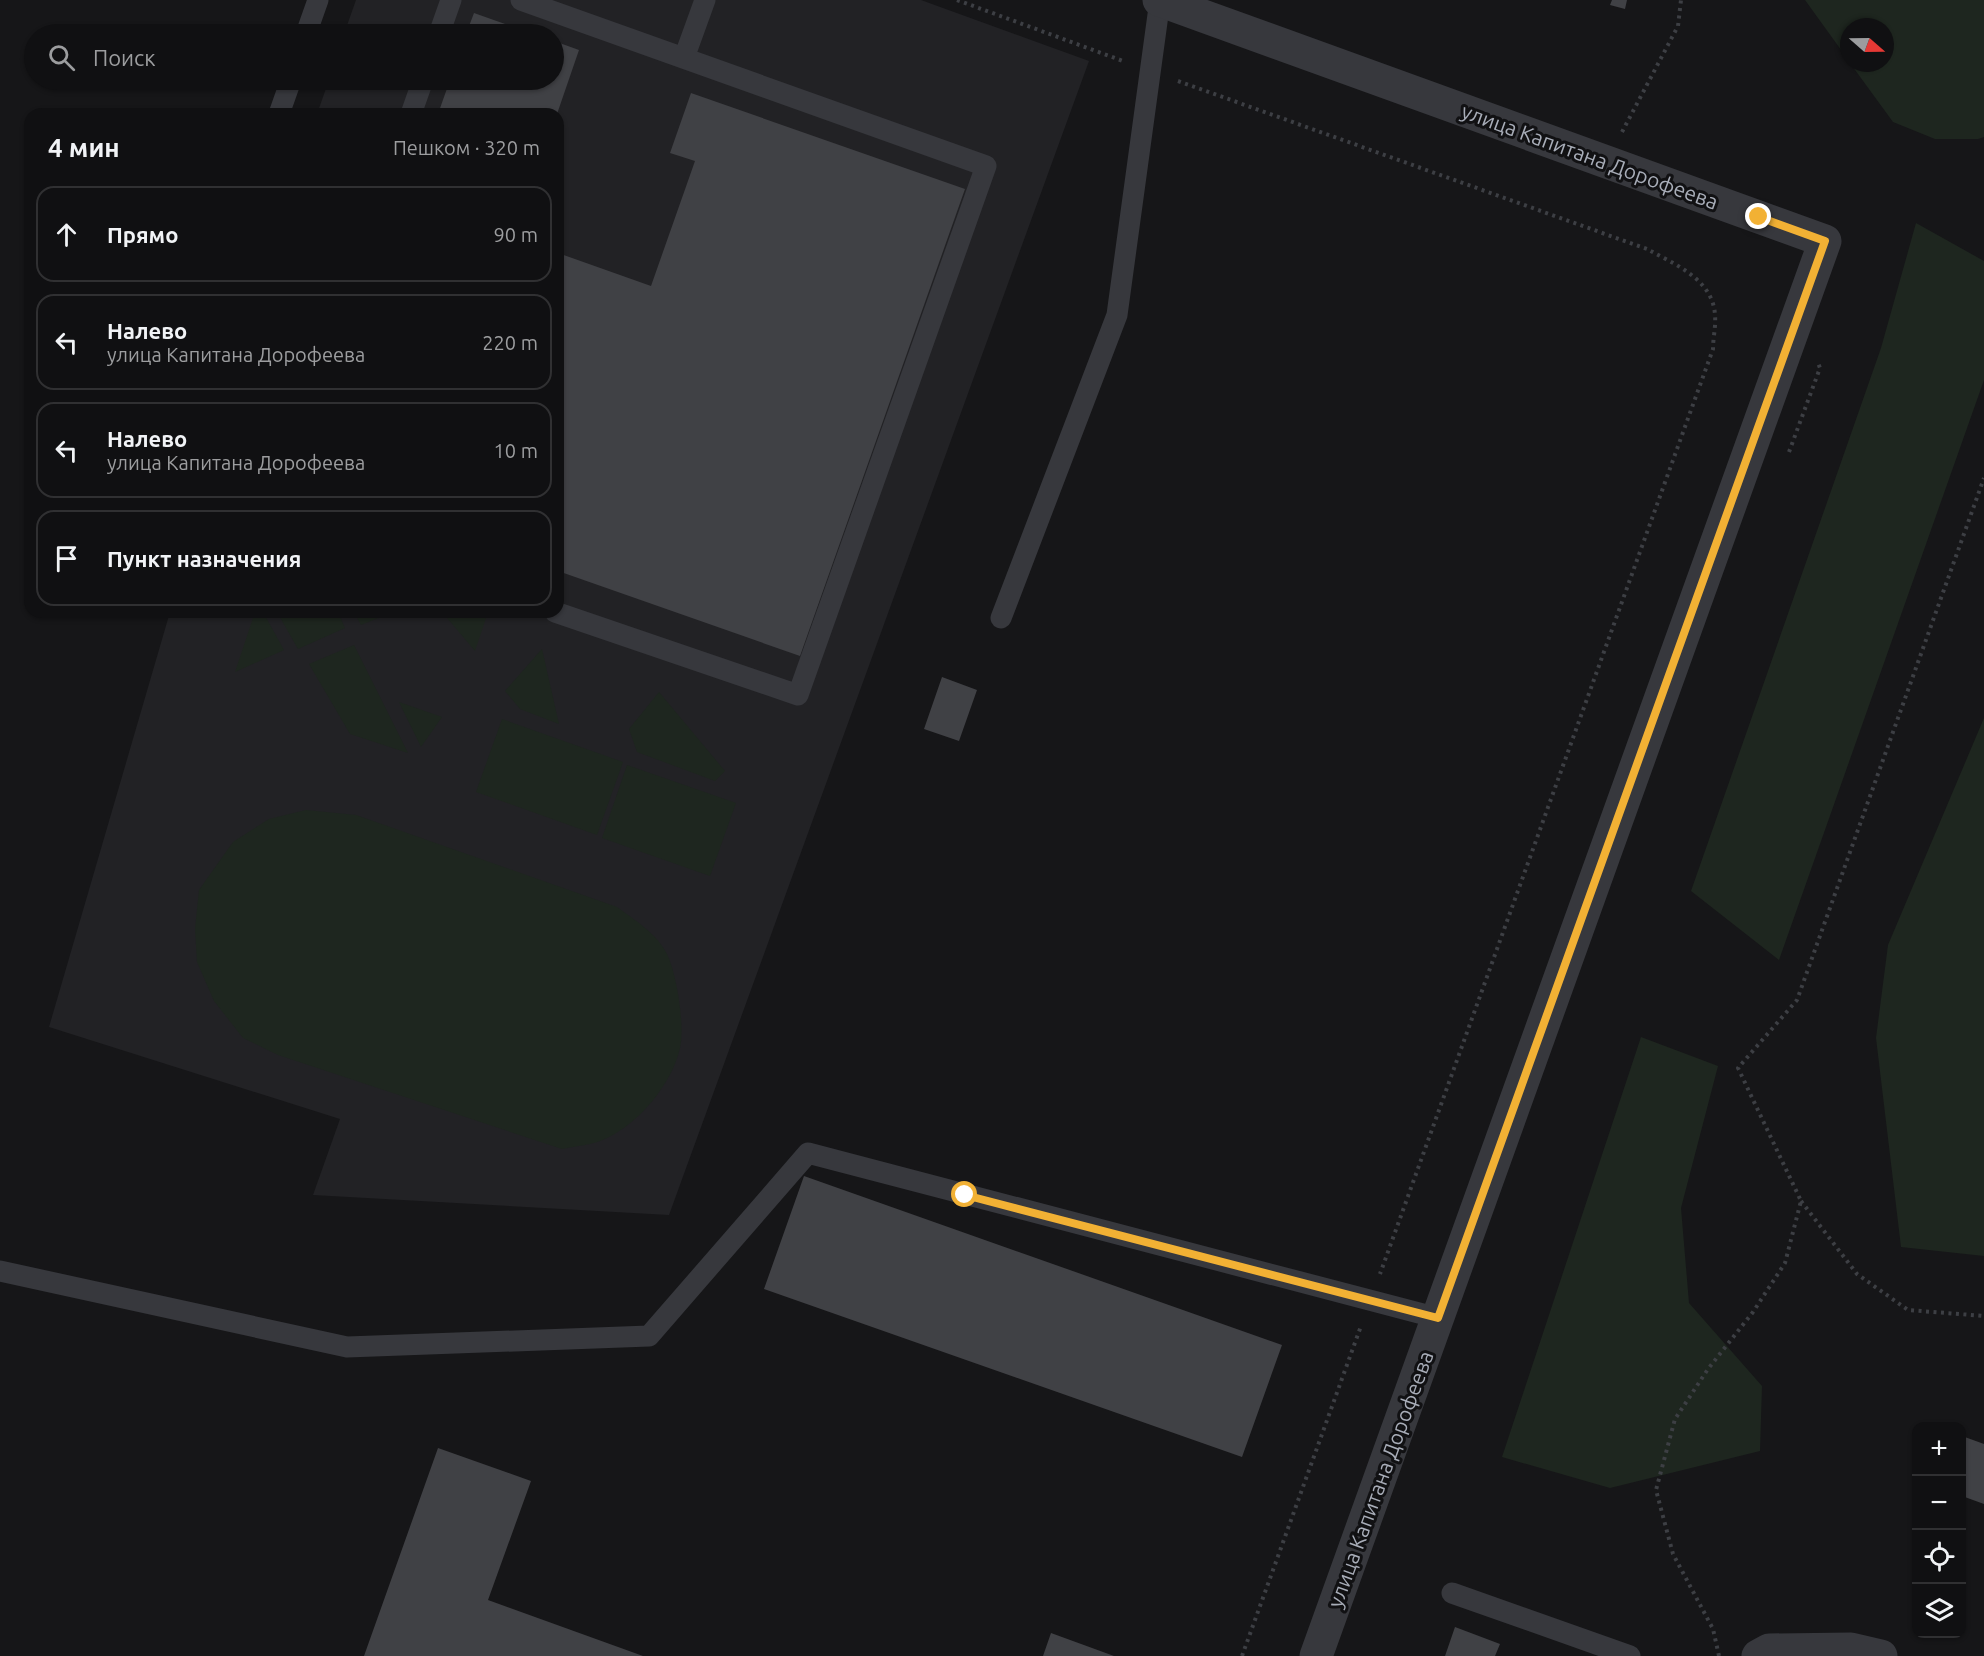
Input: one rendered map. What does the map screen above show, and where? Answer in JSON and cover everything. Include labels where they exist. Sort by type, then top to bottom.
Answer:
[{"type":"street","name":"улица Капитана Дорофеева","points":[[1159,0],[1825,241],[1316,1656]]},
{"type":"street","points":[[1758,1656],[1769,1650],[1851,1649],[1881,1656]]},
{"type":"lane","points":[[310,24],[318,0]]},
{"type":"lane","points":[[443,24],[451,0]]},
{"type":"lane","points":[[521,0],[986,166],[798,695],[564,615]]},
{"type":"lane","points":[[684,58],[705,0]]},
{"type":"lane","points":[[1001,618],[1117,315],[1159,0]]},
{"type":"lane","points":[[281,108],[287,90]]},
{"type":"lane","points":[[413,108],[419,90]]},
{"type":"lane","points":[[0,1271],[347,1347],[649,1336],[808,1153],[1438,1318]]},
{"type":"lane","points":[[1452,1593],[1630,1656]]},
{"type":"path","points":[[957,0],[1647,249],[1687,272],[1706,288],[1715,314],[1713,348],[1242,1656]]},
{"type":"path","points":[[1606,162],[1677,26],[1681,0]]},
{"type":"path","points":[[1984,478],[1797,1000],[1738,1068],[1801,1201],[1857,1274],[1908,1310],[1984,1316]]},
{"type":"path","points":[[1719,1656],[1713,1629],[1673,1554],[1656,1490],[1675,1419],[1708,1369],[1753,1312],[1785,1263],[1801,1201]]},
{"type":"shaded area","points":[[356,0],[921,0],[1089,61],[669,1215],[313,1195],[340,1119],[49,1027],[168,618],[564,618],[564,108],[319,108],[325,90],[564,90],[564,24],[348,24]]},
{"type":"shaded area","points":[[1805,0],[1984,0],[1984,137],[1935,139],[1893,122],[1857,72],[1894,72],[1894,18],[1840,18],[1840,49]]},
{"type":"shaded area","points":[[1916,223],[1984,261],[1984,380],[1779,960],[1691,891],[1881,348]]},
{"type":"shaded area","points":[[253,618],[266,618],[284,650],[235,672]]},
{"type":"shaded area","points":[[280,618],[341,618],[345,628],[298,649]]},
{"type":"shaded area","points":[[357,618],[378,618],[361,625]]},
{"type":"shaded area","points":[[447,618],[486,618],[475,651]]},
{"type":"shaded area","points":[[354,645],[408,753],[350,734],[309,664]]},
{"type":"shaded area","points":[[542,649],[559,724],[520,709],[505,691]]},
{"type":"shaded area","points":[[659,692],[725,771],[715,781],[637,752],[629,729]]},
{"type":"shaded area","points":[[399,702],[442,717],[421,747]]},
{"type":"shaded area","points":[[1984,718],[1984,1256],[1901,1247],[1876,1038],[1888,945]]},
{"type":"shaded area","points":[[502,719],[623,762],[597,835],[476,792]]},
{"type":"shaded area","points":[[627,765],[736,803],[710,876],[602,838]]},
{"type":"shaded area","points":[[306,810],[356,815],[617,907],[645,928],[658,940],[671,963],[679,1001],[681,1027],[680,1048],[676,1062],[652,1101],[631,1123],[607,1138],[591,1144],[562,1149],[278,1055],[243,1038],[214,1001],[197,962],[195,929],[199,890],[233,842],[269,819]]},
{"type":"shaded area","points":[[1641,1037],[1718,1066],[1681,1208],[1689,1303],[1762,1386],[1760,1451],[1610,1488],[1502,1457]]},
{"type":"building","points":[[1612,0],[1627,0],[1625,9],[1610,5]]},
{"type":"building","points":[[474,13],[505,24],[470,24]]},
{"type":"building","points":[[564,45],[579,50],[559,108],[440,108],[446,90],[564,90]]},
{"type":"building","points":[[691,93],[965,189],[800,656],[564,573],[564,255],[651,286],[695,161],[670,153]]},
{"type":"building","points":[[942,677],[977,690],[959,741],[924,729]]},
{"type":"building","points":[[804,1176],[1282,1345],[1242,1457],[764,1289]]},
{"type":"building","points":[[1966,1437],[1984,1444],[1984,1504],[1966,1497]]},
{"type":"building","points":[[438,1448],[531,1481],[488,1600],[643,1656],[364,1656]]},
{"type":"building","points":[[1455,1627],[1500,1644],[1495,1656],[1445,1656]]},
{"type":"building","points":[[1051,1633],[1114,1656],[1043,1656]]},
{"type":"route","points":[[965,1195],[1438,1318],[1825,241],[1759,217]]}]
